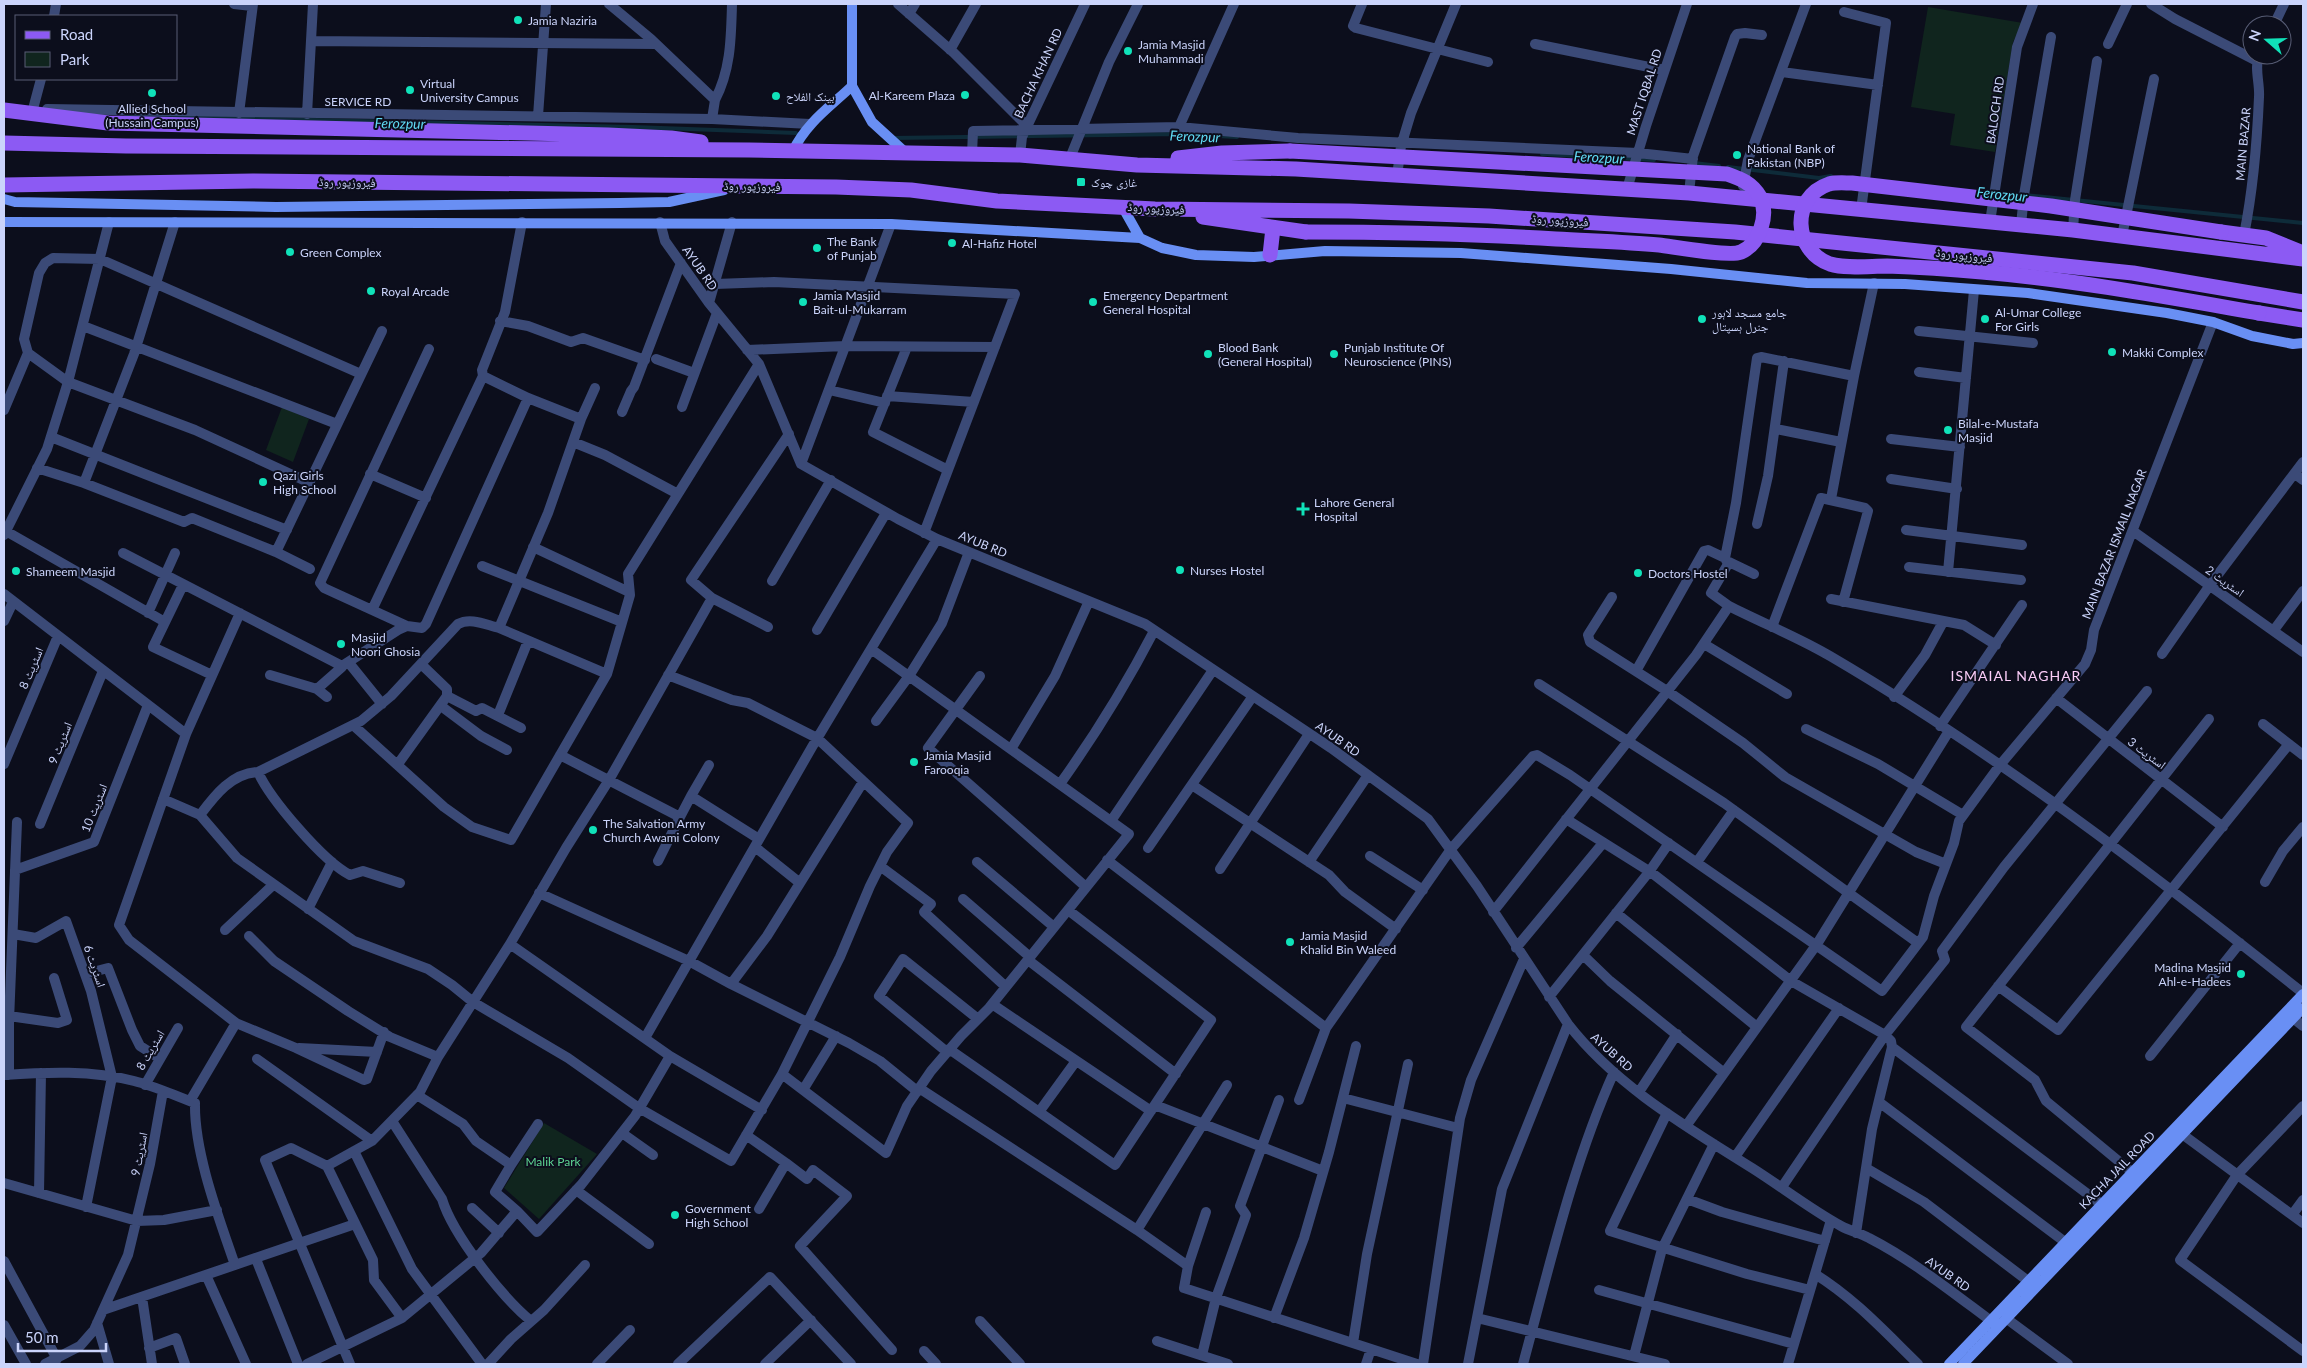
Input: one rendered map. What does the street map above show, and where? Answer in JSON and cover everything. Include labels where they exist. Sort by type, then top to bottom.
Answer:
[{"type":"main road","points":[[4,110],[69,120],[134,124],[672,138],[749,150]]},
{"type":"main road","points":[[4,143],[136,146],[749,150],[1020,155],[1137,165],[1296,169],[1688,193],[2021,224],[2303,259]]},
{"type":"main road","points":[[1137,165],[1222,154],[1290,151],[1727,174],[1740,178],[1754,187],[1761,200],[1764,215],[1761,230],[1753,244],[1740,253],[1648,244],[1425,232],[1306,232],[1155,209]]},
{"type":"main road","name":"فیروزپور روڈ","points":[[4,185],[263,181],[745,186],[911,190],[989,200],[1155,209],[1349,211],[1461,215],[1735,232],[2133,273],[2303,302]]},
{"type":"main road","points":[[2303,253],[2266,238],[2051,206],[1852,183],[1830,183],[1817,190],[1806,202],[1800,220],[1802,237],[1807,247],[1816,257],[1832,264],[1919,267],[2055,280],[2303,320]]},
{"type":"main road","points":[[1270,255],[1273,228]]},
{"type":"street","points":[[234,4],[253,5],[239,113]]},
{"type":"street","points":[[308,114],[313,4]]},
{"type":"street","points":[[538,116],[546,4]]},
{"type":"street","points":[[609,4],[656,44],[715,100]]},
{"type":"street","points":[[712,119],[715,100],[725,80],[731,47],[732,4]]},
{"type":"street","points":[[852,4],[852,86],[872,122],[907,154]]},
{"type":"street","points":[[898,4],[950,50],[1026,129]]},
{"type":"street","points":[[909,14],[915,4]]},
{"type":"street","points":[[950,50],[976,4]]},
{"type":"street","name":"BACHA KHAN RD","points":[[1020,155],[1026,129],[1085,4]]},
{"type":"street","points":[[1070,158],[1109,62],[1138,4]]},
{"type":"street","points":[[1179,127],[1234,4]]},
{"type":"street","points":[[1362,4],[1354,21],[1353,26],[1356,28],[1437,51],[1488,62]]},
{"type":"street","points":[[1397,176],[1402,143],[1411,113],[1456,4]]},
{"type":"street","name":"MAST IQBAL RD","points":[[1627,189],[1664,70],[1687,4]]},
{"type":"street","points":[[1741,199],[1748,160],[1806,4]]},
{"type":"street","name":"BALOCH RD","points":[[1990,222],[2017,47],[2033,4]]},
{"type":"street","points":[[2108,44],[2127,4]]},
{"type":"street","points":[[2151,4],[2175,19],[2242,50]]},
{"type":"street","points":[[1844,12],[1886,23],[1861,210]]},
{"type":"street","points":[[1688,193],[1693,159],[1735,37],[1737,34],[1745,33],[1762,35]]},
{"type":"street","points":[[2021,224],[2024,194],[2051,37]]},
{"type":"street","points":[[311,41],[543,41],[656,44]]},
{"type":"street","points":[[1535,44],[1664,70]]},
{"type":"street","points":[[2072,230],[2097,61]]},
{"type":"street","name":"MAIN BAZAR","points":[[2244,236],[2256,155],[2259,94],[2258,65]]},
{"type":"street","points":[[1782,72],[1878,85]]},
{"type":"street","points":[[2122,236],[2154,79]]},
{"type":"street","points":[[33,109],[41,80]]},
{"type":"street","points":[[793,151],[799,137],[810,124],[852,86]]},
{"type":"street","name":"SERVICE RD","points":[[4,104],[33,109],[712,119],[810,124]]},
{"type":"street","points":[[972,154],[973,131],[1179,127],[1298,138],[1638,153],[1693,159]]},
{"type":"street","points":[[4,199],[15,202],[276,207],[620,203],[669,202],[745,186]]},
{"type":"street","points":[[1122,206],[1140,238]]},
{"type":"street","points":[[4,222],[732,222],[891,224],[1140,238],[1162,248],[1196,255],[1270,255],[1325,251],[1461,253],[1671,269],[1807,283],[1874,283],[2097,301],[2213,322],[2252,336],[2293,344],[2303,343]]},
{"type":"street","points":[[109,222],[68,382],[51,437],[4,532],[165,622]]},
{"type":"street","points":[[84,483],[137,346],[175,222]]},
{"type":"street","points":[[372,610],[483,376],[482,370],[505,312],[522,222]]},
{"type":"street","name":"AYUB RD","points":[[660,222],[665,241],[709,303],[759,364],[801,464],[924,533],[1144,624],[1368,775],[1428,819],[1452,849],[1568,1024],[1583,1044],[1614,1072],[1686,1126],[1831,1220],[1869,1238],[1920,1270],[1991,1321]]},
{"type":"street","points":[[709,303],[732,222]]},
{"type":"street","points":[[801,464],[891,224]]},
{"type":"street","points":[[310,483],[195,430],[68,382],[28,353],[24,339],[40,274],[46,263],[53,258],[100,259],[361,374]]},
{"type":"street","points":[[622,412],[645,360],[681,263]]},
{"type":"street","points":[[715,284],[774,282],[1015,294],[924,533]]},
{"type":"street","points":[[1831,499],[1874,283]]},
{"type":"street","points":[[1948,572],[1974,290]]},
{"type":"street","points":[[682,407],[717,313]]},
{"type":"street","points":[[500,322],[528,326],[571,342],[582,338],[645,360]]},
{"type":"street","name":"MAIN BAZAR ISMAIL NAGAR","points":[[1817,944],[1882,990],[1923,937],[1934,896],[1959,821],[2000,765],[2085,664],[2091,650],[2094,630],[2213,322]]},
{"type":"street","points":[[83,326],[337,424]]},
{"type":"street","points":[[276,552],[382,331]]},
{"type":"street","points":[[1919,331],[2033,343]]},
{"type":"street","points":[[747,350],[845,346],[995,347]]},
{"type":"street","points":[[907,347],[873,432],[948,470]]},
{"type":"street","points":[[429,349],[320,583],[324,588],[407,626],[422,628],[426,624],[528,398]]},
{"type":"street","points":[[4,410],[28,353]]},
{"type":"street","points":[[1854,376],[1761,357],[1755,361],[1727,560],[1711,593],[1729,606],[1829,656],[1945,728],[2000,765],[2172,890],[2303,994]]},
{"type":"street","points":[[656,359],[694,373]]},
{"type":"street","points":[[1757,524],[1776,429],[1784,361]]},
{"type":"street","points":[[353,725],[444,807],[472,827],[511,840],[607,674],[630,592],[628,574],[759,364]]},
{"type":"street","points":[[1919,372],[1966,378]]},
{"type":"street","points":[[483,376],[528,398],[582,419]]},
{"type":"street","points":[[499,628],[520,580],[595,388]]},
{"type":"street","points":[[829,390],[886,399],[974,402]]},
{"type":"street","points":[[1776,429],[1842,442]]},
{"type":"street","points":[[768,627],[712,598],[691,580],[789,434]]},
{"type":"street","points":[[51,437],[287,530]]},
{"type":"street","points":[[1891,439],[1960,447]]},
{"type":"street","points":[[574,442],[678,494]]},
{"type":"street","points":[[2162,654],[2210,585],[2299,477],[2303,462]]},
{"type":"street","points":[[37,468],[84,483],[184,522],[192,518],[276,552],[310,569]]},
{"type":"street","points":[[370,474],[426,498]]},
{"type":"street","points":[[1891,479],[1957,489]]},
{"type":"street","points":[[772,581],[831,480]]},
{"type":"street","points":[[1772,627],[1819,500],[1822,498],[1865,508],[1868,511],[1843,602]]},
{"type":"street","points":[[817,630],[886,513]]},
{"type":"street","points":[[1906,530],[2022,545]]},
{"type":"street","name":"اسٹریٹ 2","points":[[2133,531],[2303,652]]},
{"type":"street","points":[[645,1038],[817,738],[937,539]]},
{"type":"street","points":[[533,547],[630,592]]},
{"type":"street","points":[[1636,671],[1704,551],[1708,550],[1754,574]]},
{"type":"street","points":[[876,721],[909,676],[942,623],[969,552]]},
{"type":"street","points":[[122,553],[345,665],[382,704]]},
{"type":"street","points":[[148,613],[175,553]]},
{"type":"street","points":[[482,566],[622,622]]},
{"type":"street","points":[[1909,567],[2021,580]]},
{"type":"street","points":[[183,585],[153,647],[212,675]]},
{"type":"street","points":[[2274,630],[2303,591]]},
{"type":"street","points":[[4,594],[186,734]]},
{"type":"street","points":[[1612,597],[1588,635],[1588,639],[1743,743],[1785,777],[1916,852],[1946,864]]},
{"type":"street","points":[[326,1166],[372,1141],[417,1096],[438,1057],[510,944],[539,893],[609,780],[712,598]]},
{"type":"street","points":[[1831,599],[1964,625],[1996,645]]},
{"type":"street","points":[[1011,749],[1054,676],[1089,601]]},
{"type":"street","points":[[4,622],[13,602]]},
{"type":"street","points":[[1686,1126],[1817,944],[1887,834],[1945,728],[2022,605]]},
{"type":"street","points":[[1493,912],[1704,644],[1729,606]]},
{"type":"street","points":[[240,613],[186,734],[118,925],[129,940],[236,1023],[296,1048],[364,1080],[367,1078],[384,1032]]},
{"type":"street","points":[[200,815],[213,798],[230,782],[246,773],[258,772],[353,725],[382,704],[464,620],[499,628],[607,674]]},
{"type":"street","points":[[1894,697],[1925,656],[1943,622]]},
{"type":"street","points":[[317,689],[345,665],[407,626]]},
{"type":"street","points":[[1060,784],[1119,696],[1154,631]]},
{"type":"street","name":"اسٹریٹ 8","points":[[4,764],[58,636]]},
{"type":"street","points":[[498,715],[528,641]]},
{"type":"street","points":[[1704,644],[1787,694]]},
{"type":"street","points":[[782,1074],[886,1153],[907,1106],[948,1050],[992,1004],[1129,834],[871,649]]},
{"type":"street","points":[[398,764],[447,696],[447,689],[421,664]]},
{"type":"street","points":[[1110,821],[1213,670]]},
{"type":"street","name":"اسٹریٹ 9","points":[[40,824],[103,671]]},
{"type":"street","points":[[270,675],[317,689],[327,697]]},
{"type":"street","points":[[163,798],[200,815],[237,858],[354,941],[428,969],[473,1002],[568,1058],[640,1108],[731,1162],[782,1074],[840,957],[853,923],[880,866],[908,823],[817,738],[748,703],[732,700],[668,675]]},
{"type":"street","points":[[980,676],[928,748],[1086,887]]},
{"type":"street","points":[[1539,684],[1629,740],[1734,810],[1918,943]]},
{"type":"street","points":[[1782,1187],[1885,1034],[1945,960],[1942,951],[2053,804],[2148,691]]},
{"type":"street","points":[[447,696],[476,711],[482,708],[521,728]]},
{"type":"street","points":[[1148,848],[1253,696]]},
{"type":"street","name":"اسٹریٹ 3","points":[[2056,698],[2223,828]]},
{"type":"street","name":"اسٹریٹ 10","points":[[15,870],[94,842],[148,705]]},
{"type":"street","points":[[441,706],[481,736],[507,750]]},
{"type":"street","points":[[2132,1173],[2046,1101],[2035,1080],[1966,1027],[2209,719]]},
{"type":"street","points":[[2263,724],[2303,755]]},
{"type":"street","points":[[1806,729],[1878,764],[1963,815]]},
{"type":"street","points":[[1220,869],[1309,734]]},
{"type":"street","points":[[1998,986],[2058,1030],[2289,744]]},
{"type":"street","points":[[560,755],[680,817]]},
{"type":"street","points":[[1299,1100],[1326,1028],[1452,849],[1533,756],[1538,755],[1591,789],[1817,944]]},
{"type":"street","points":[[658,861],[691,796],[709,766]]},
{"type":"street","points":[[258,772],[264,785],[307,837],[332,862],[350,874],[363,871],[400,883]]},
{"type":"street","points":[[1310,862],[1368,775]]},
{"type":"street","points":[[731,984],[767,936],[863,782]]},
{"type":"street","points":[[1192,785],[1310,862],[1328,875],[1345,892],[1396,929]]},
{"type":"street","points":[[691,796],[757,843],[800,883]]},
{"type":"street","points":[[1697,862],[1734,810]]},
{"type":"street","points":[[1566,819],[1649,872],[1790,981],[1885,1034],[1891,1041],[1892,1047],[1866,1168],[1856,1232]]},
{"type":"street","points":[[18,822],[13,934],[8,963],[9,1016],[6,1075],[41,1073],[93,1074],[145,1085],[195,1103],[195,1119],[200,1143],[217,1210],[235,1265]]},
{"type":"street","points":[[2265,882],[2283,851],[2303,827]]},
{"type":"street","points":[[1516,948],[1603,843]]},
{"type":"street","points":[[1549,997],[1649,872],[1669,843]]},
{"type":"street","points":[[1370,856],[1422,890]]},
{"type":"street","points":[[1107,860],[1326,1028]]},
{"type":"street","points":[[308,909],[332,862]]},
{"type":"street","points":[[977,862],[1054,927]]},
{"type":"street","points":[[880,866],[931,904],[924,912],[1006,987]]},
{"type":"street","points":[[225,930],[273,885]]},
{"type":"street","points":[[539,893],[689,960],[731,984],[836,1036],[880,1061],[918,1090],[1137,1230],[1188,1266]]},
{"type":"street","points":[[963,899],[1029,958],[1176,1074]]},
{"type":"street","points":[[978,1019],[903,959],[879,996],[948,1050],[1115,1165],[1211,1020],[1068,910]]},
{"type":"street","points":[[1616,913],[1757,1027]]},
{"type":"street","name":"اسٹریٹ 6","points":[[13,934],[36,938],[66,921],[85,974],[112,1077]]},
{"type":"street","points":[[249,936],[274,961],[390,1037],[438,1057]]},
{"type":"street","points":[[2150,1056],[2240,943]]},
{"type":"street","points":[[510,944],[670,1056],[762,1110]]},
{"type":"street","points":[[1583,954],[1610,981],[1724,1073]]},
{"type":"street","points":[[1423,1364],[1458,1128],[1471,1080],[1524,959]]},
{"type":"street","points":[[85,974],[108,968],[140,1046],[160,1058]]},
{"type":"street","points":[[9,1016],[58,1023],[67,1020],[54,978]]},
{"type":"street","name":"KACHA JAIL ROAD","points":[[1949,1364],[2303,994]]},
{"type":"street","points":[[992,1004],[1076,1061],[1153,1108],[1323,1171]]},
{"type":"street","points":[[1735,1158],[1839,1008]]},
{"type":"street","points":[[1964,1364],[2303,1008]]},
{"type":"street","points":[[2293,1018],[2303,1026]]},
{"type":"street","points":[[190,1101],[236,1023]]},
{"type":"street","points":[[1468,1364],[1502,1190],[1568,1024]]},
{"type":"street","name":"اسٹریٹ 8","points":[[145,1085],[178,1028]]},
{"type":"street","points":[[1639,1092],[1677,1034]]},
{"type":"street","points":[[803,1090],[836,1036]]},
{"type":"street","points":[[1274,1318],[1304,1238],[1356,1046]]},
{"type":"street","points":[[1892,1047],[2102,1204]]},
{"type":"street","points":[[296,1048],[377,1052]]},
{"type":"street","points":[[538,1124],[495,1192],[518,1211],[537,1232],[576,1190],[622,1133],[640,1108],[670,1056]]},
{"type":"street","points":[[258,1058],[372,1141]]},
{"type":"street","points":[[1039,1112],[1076,1061]]},
{"type":"street","points":[[1353,1343],[1367,1254],[1408,1064]]},
{"type":"street","points":[[1523,1364],[1572,1180],[1595,1115],[1614,1072]]},
{"type":"street","points":[[39,1193],[41,1073]]},
{"type":"street","points":[[86,1207],[112,1077]]},
{"type":"street","points":[[1137,1230],[1227,1085]]},
{"type":"street","name":"اسٹریٹ 9","points":[[46,1364],[80,1346],[103,1310],[128,1255],[150,1164],[163,1091]]},
{"type":"street","points":[[417,1096],[463,1124],[476,1141],[512,1165]]},
{"type":"street","points":[[1343,1098],[1458,1128]]},
{"type":"street","points":[[1202,1356],[1216,1298],[1246,1215],[1240,1206],[1279,1100]]},
{"type":"street","points":[[1879,1102],[2066,1242]]},
{"type":"street","points":[[2303,1106],[2237,1175],[2180,1260],[2303,1351]]},
{"type":"street","points":[[1667,1113],[1610,1231],[1662,1249],[1810,1290]]},
{"type":"street","points":[[392,1121],[442,1199],[446,1213],[476,1257],[513,1306],[531,1321]]},
{"type":"street","points":[[622,1133],[653,1155]]},
{"type":"street","points":[[2182,1134],[2303,1223]]},
{"type":"street","points":[[746,1135],[807,1179],[813,1170],[846,1196],[800,1246],[892,1350]]},
{"type":"street","points":[[1640,1360],[1648,1303],[1662,1249],[1714,1144]]},
{"type":"street","points":[[350,1364],[265,1160],[291,1148],[326,1166],[372,1260],[374,1280],[402,1318]]},
{"type":"street","points":[[354,1152],[412,1269],[482,1364]]},
{"type":"street","points":[[759,1209],[786,1163]]},
{"type":"street","points":[[1866,1168],[1924,1202],[2028,1281]]},
{"type":"street","points":[[4,1183],[137,1221],[164,1220],[217,1210]]},
{"type":"street","points":[[576,1190],[649,1244]]},
{"type":"street","points":[[1687,1199],[1722,1212],[1825,1241]]},
{"type":"street","points":[[2292,1215],[2303,1200]]},
{"type":"street","points":[[472,1208],[499,1233]]},
{"type":"street","points":[[306,1364],[402,1318],[476,1257],[518,1211]]},
{"type":"street","points":[[1206,1212],[1188,1266],[1184,1288],[1416,1364]]},
{"type":"street","points":[[1788,1364],[1831,1220]]},
{"type":"street","points":[[103,1310],[355,1224]]},
{"type":"street","points":[[256,1259],[298,1364]]},
{"type":"street","points":[[4,1261],[57,1359]]},
{"type":"street","points":[[488,1364],[544,1310],[585,1265]]},
{"type":"street","points":[[1815,1274],[1842,1291],[1918,1364]]},
{"type":"street","points":[[206,1275],[246,1364]]},
{"type":"street","points":[[678,1364],[770,1277],[850,1364]]},
{"type":"street","points":[[1599,1290],[1794,1344]]},
{"type":"street","points":[[142,1297],[152,1364]]},
{"type":"street","points":[[1477,1318],[1532,1330],[1640,1360],[1664,1364]]},
{"type":"street","points":[[2007,1319],[2068,1364]]},
{"type":"street","points":[[765,1364],[811,1320]]},
{"type":"street","points":[[980,1321],[1020,1364]]},
{"type":"street","points":[[96,1323],[109,1364]]},
{"type":"street","points":[[4,1325],[26,1364]]},
{"type":"street","points":[[596,1364],[630,1330]]},
{"type":"street","points":[[149,1348],[176,1338],[185,1364]]},
{"type":"street","points":[[1157,1340],[1228,1364]]},
{"type":"street","points":[[1366,1364],[1371,1350]]},
{"type":"street","points":[[924,1351],[936,1364]]},
{"type":"green space","points":[[1928,7],[2023,23],[2013,42],[1995,152],[1950,145],[1955,114],[1911,107]]},
{"type":"green space","points":[[282,407],[309,419],[293,462],[266,450]]},
{"type":"green space","name":"Malik Park","points":[[544,1123],[597,1154],[539,1219],[504,1188]]},
{"type":"waterway","name":"Ferozpur","points":[[126,116],[633,127],[796,133]]},
{"type":"waterway","name":"Ferozpur","points":[[892,138],[1178,134],[1237,137]]},
{"type":"waterway","name":"Ferozpur","points":[[1542,154],[1654,160]]},
{"type":"waterway","name":"Ferozpur","points":[[1694,163],[1719,166]]},
{"type":"waterway","name":"Ferozpur","points":[[1728,167],[1819,178],[1831,176]]},
{"type":"waterway","name":"Ferozpur","points":[[1984,191],[2303,223]]},
{"type":"place","name":"Jamia Naziria","points":[[518,20]]},
{"type":"place","name":"Jamia Masjid Muhammadi","points":[[1128,51]]},
{"type":"place","name":"Virtual University Campus","points":[[410,90]]},
{"type":"place","name":"Allied School (Hussain Campus)","points":[[152,93]]},
{"type":"place","name":"Al-Kareem Plaza","points":[[965,95]]},
{"type":"place","name":"بینک الفلاح","points":[[776,96]]},
{"type":"place","name":"National Bank of Pakistan (NBP)","points":[[1737,155]]},
{"type":"place","name":"غازی چوک","points":[[1081,182]]},
{"type":"place","name":"Al-Hafiz Hotel","points":[[952,243]]},
{"type":"place","name":"The Bank of Punjab","points":[[817,248]]},
{"type":"place","name":"Green Complex","points":[[290,252]]},
{"type":"place","name":"Royal Arcade","points":[[371,291]]},
{"type":"place","name":"Jamia Masjid Bait-ul-Mukarram","points":[[803,302]]},
{"type":"place","name":"Emergency Department General Hospital","points":[[1093,302]]},
{"type":"place","name":"جامع مسجد لاہور جنرل ہسپتال","points":[[1702,319]]},
{"type":"place","name":"Al-Umar College For Girls","points":[[1985,319]]},
{"type":"place","name":"Makki Complex","points":[[2112,352]]},
{"type":"place","name":"Blood Bank (General Hospital)","points":[[1208,354]]},
{"type":"place","name":"Punjab Institute Of Neuroscience (PINS)","points":[[1334,354]]},
{"type":"place","name":"Bilal-e-Mustafa Masjid","points":[[1948,430]]},
{"type":"place","name":"Qazi Girls High School","points":[[263,482]]},
{"type":"place","name":"Lahore General Hospital","points":[[1303,509]]},
{"type":"place","name":"Nurses Hostel","points":[[1180,570]]},
{"type":"place","name":"Shameem Masjid","points":[[16,571]]},
{"type":"place","name":"Doctors Hostel","points":[[1638,573]]},
{"type":"place","name":"Masjid Noori Ghosia","points":[[341,644]]},
{"type":"place","name":"Jamia Masjid Farooqia","points":[[914,762]]},
{"type":"place","name":"The Salvation Army Church Awami Colony","points":[[593,830]]},
{"type":"place","name":"Jamia Masjid Khalid Bin Waleed","points":[[1290,942]]},
{"type":"place","name":"Madina Masjid Ahl-e-Hadees","points":[[2241,974]]},
{"type":"place","name":"Government High School","points":[[675,1215]]},
{"type":"district","name":"ISMAIAL NAGHAR","points":[[2016,675]]}]
